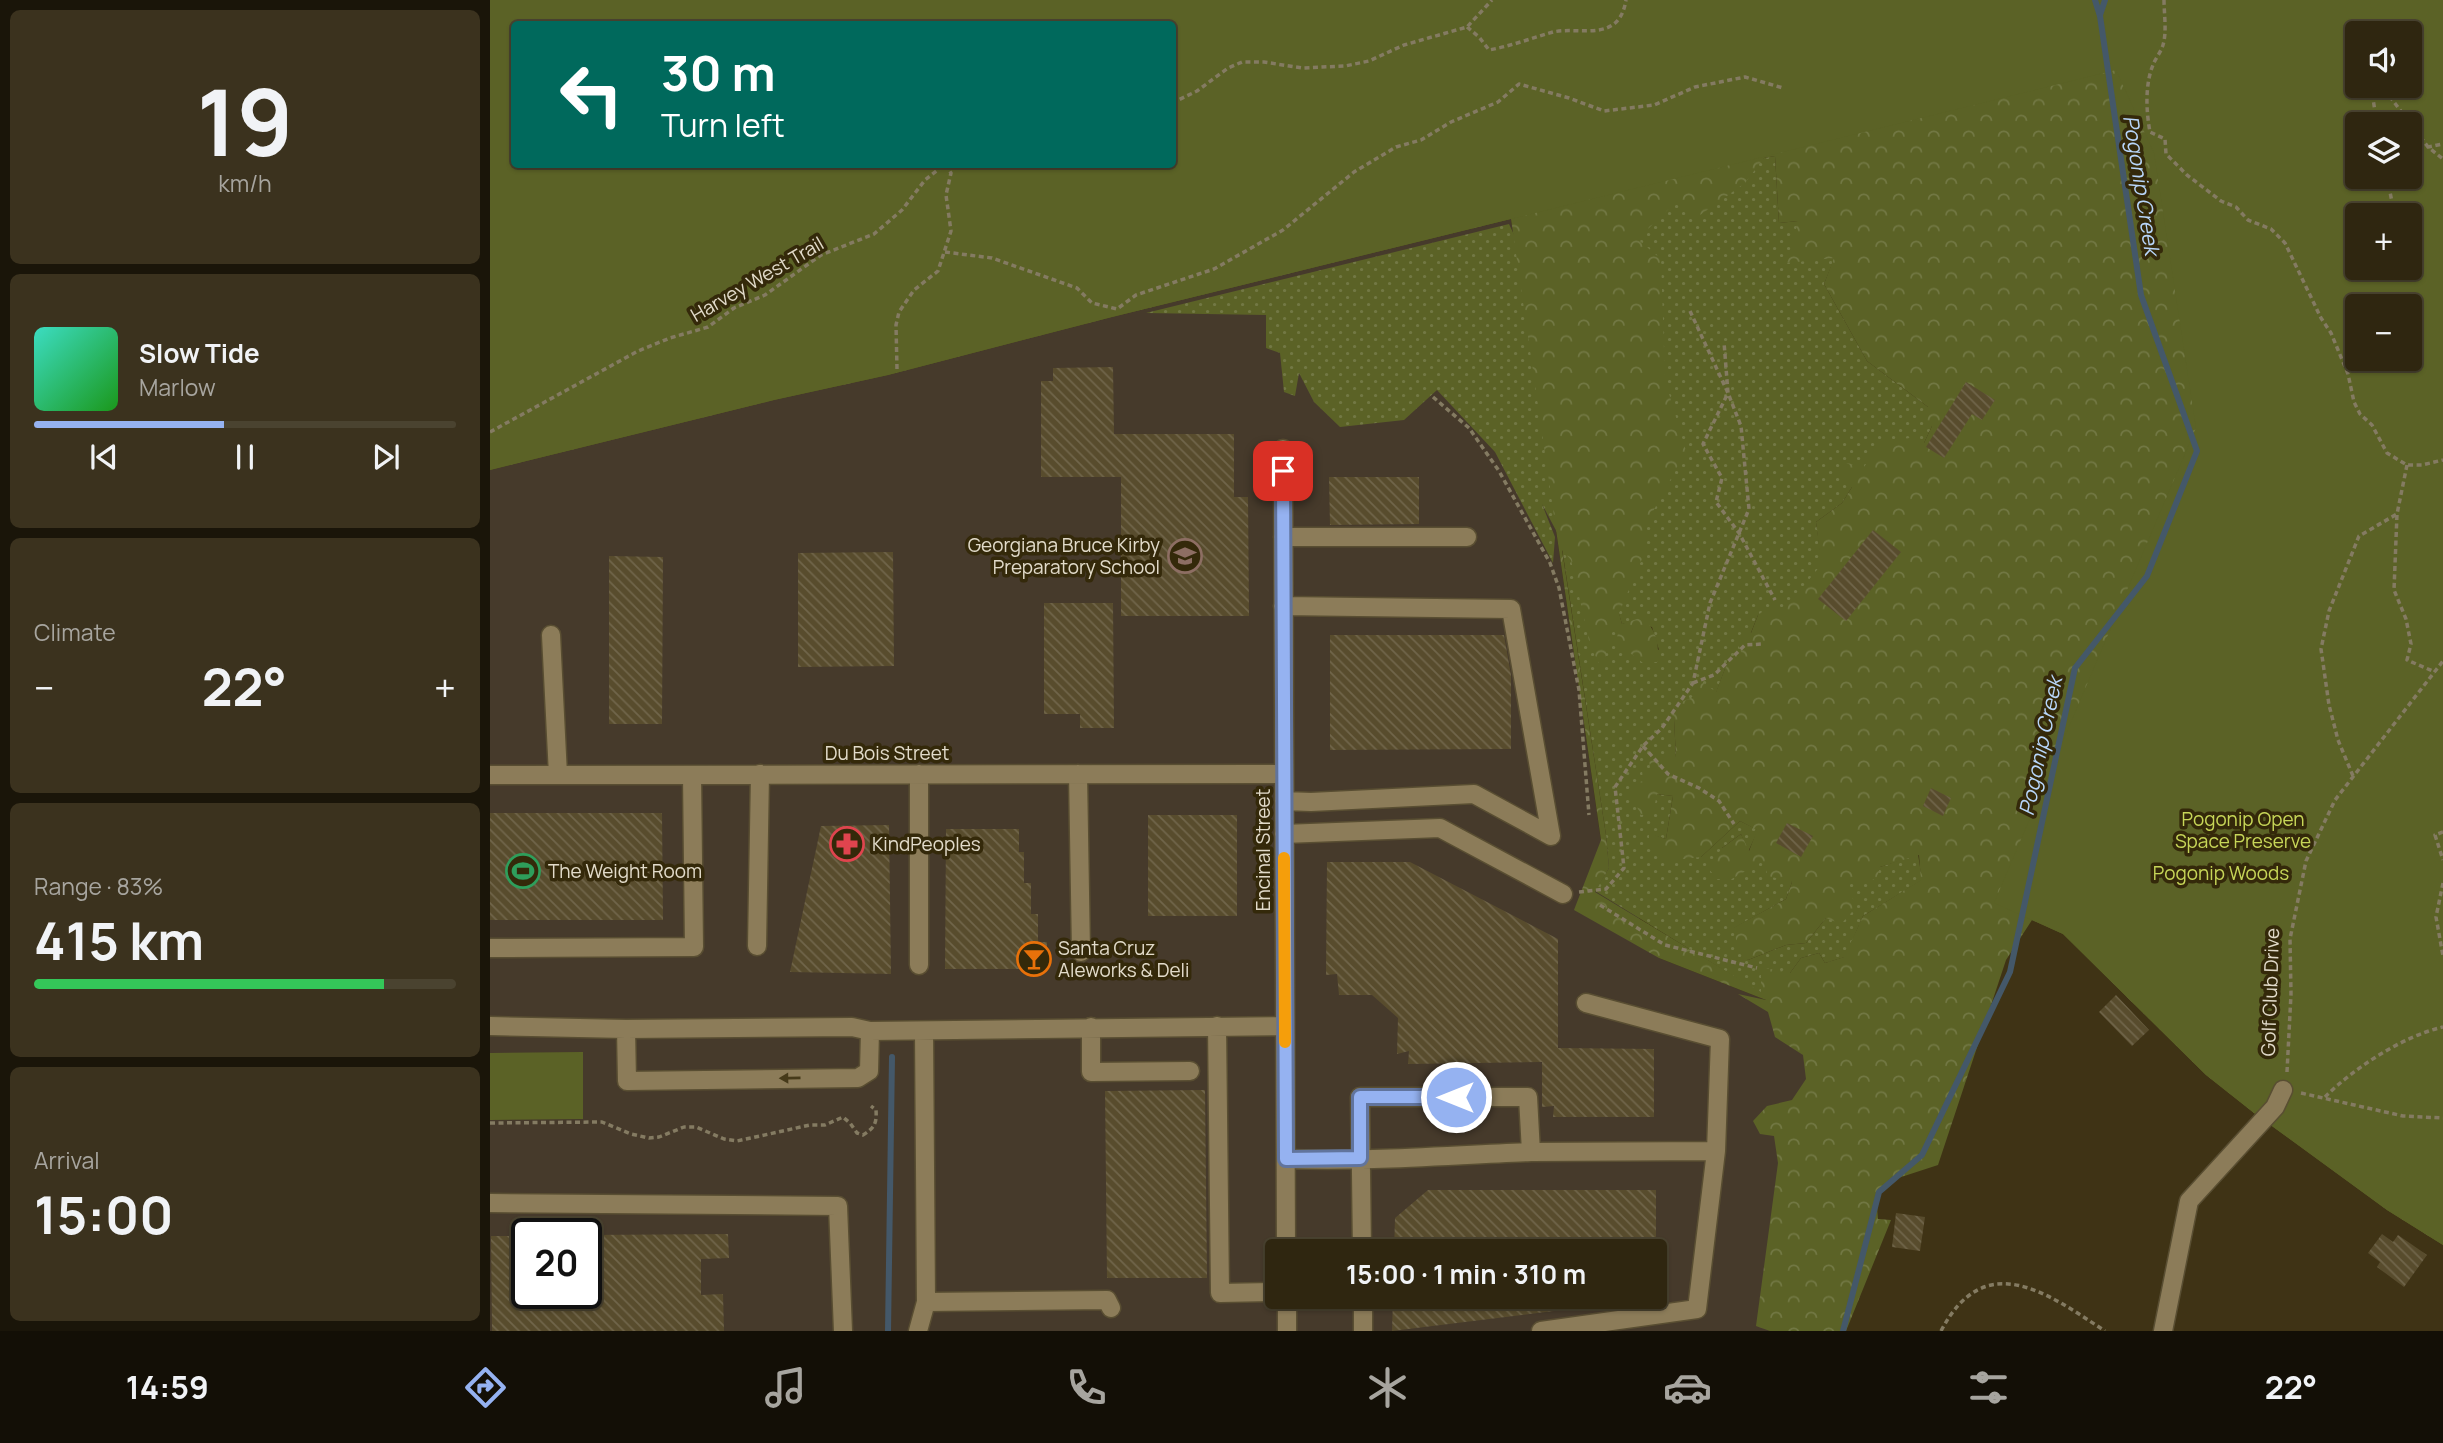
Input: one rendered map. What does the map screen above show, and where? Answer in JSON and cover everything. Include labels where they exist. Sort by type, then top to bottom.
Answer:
[{"type":"street","name":"Encinal Street","points":[[1283,449],[1286,1239]]},
{"type":"street","points":[[1283,537],[1467,537]]},
{"type":"street","points":[[1283,606],[1511,609],[1551,836],[1474,794],[1284,801]]},
{"type":"street","points":[[551,635],[558,775]]},
{"type":"street","points":[[757,946],[760,774]]},
{"type":"street","points":[[919,774],[919,965]]},
{"type":"street","points":[[1078,774],[1081,952]]},
{"type":"street","name":"Du Bois Street","points":[[490,775],[1284,774]]},
{"type":"street","points":[[490,948],[694,947],[692,775]]},
{"type":"street","points":[[1284,834],[1440,828],[1563,894]]},
{"type":"street","points":[[1541,1331],[1697,1309],[1716,1152],[1720,1039],[1586,1003]]},
{"type":"street","points":[[490,1026],[626,1029],[852,1027],[870,1031],[924,1031],[1285,1026]]},
{"type":"street","points":[[1217,1026],[1220,1293],[1265,1292]]},
{"type":"street","points":[[1091,1027],[1091,1072],[1190,1071]]},
{"type":"street","points":[[626,1029],[627,1080],[858,1077],[869,1071],[870,1031]]},
{"type":"street","points":[[918,1331],[926,1302],[924,1031]]},
{"type":"street","points":[[2163,1331],[2189,1202],[2275,1107],[2283,1090]]},
{"type":"street","points":[[1362,1239],[1360,1097],[1528,1097],[1531,1152]]},
{"type":"street","points":[[1286,1159],[1531,1152],[1716,1152]]},
{"type":"street","points":[[490,1203],[838,1206],[843,1331]]},
{"type":"street","points":[[926,1302],[1107,1300],[1111,1308]]},
{"type":"street","points":[[1287,1309],[1287,1331]]},
{"type":"street","points":[[1363,1309],[1363,1331]]},
{"type":"path","points":[[1176,101],[1242,62],[1264,62],[1302,68],[1345,66],[1369,61],[1405,45],[1467,27],[1492,0]]},
{"type":"path","points":[[1467,27],[1489,50],[1555,32],[1584,33],[1600,30],[1614,24],[1625,9],[1626,0]]},
{"type":"path","points":[[2164,0],[2163,45],[2152,66],[2150,91],[2146,97],[2150,132],[2165,139],[2166,154],[2187,175],[2221,201],[2236,207],[2248,220],[2271,229],[2286,243],[2348,374],[2354,402],[2360,414],[2377,432],[2387,453],[2407,465],[2443,460]]},
{"type":"path","points":[[945,252],[992,258],[1077,288],[1092,303],[1117,309],[1136,295],[1214,269],[1283,230],[1354,172],[1396,147],[1421,140],[1451,122],[1498,102],[1519,84],[1604,111],[1654,105],[1695,87],[1745,77],[1783,88]]},
{"type":"path","points":[[2375,112],[2371,86],[2391,98],[2402,112]]},
{"type":"path","points":[[2422,139],[2443,159]]},
{"type":"path","points":[[2422,147],[2443,144]]},
{"type":"path","name":"Harvey West Trail","points":[[490,432],[638,351],[708,327],[734,308],[765,295],[821,255],[874,234],[902,211],[925,180],[940,168]]},
{"type":"path","points":[[897,369],[896,325],[899,312],[914,290],[938,271],[951,231],[946,195],[951,173],[948,168]]},
{"type":"path","points":[[1563,894],[1606,889],[1623,868],[1615,787],[1643,746],[1662,728],[1693,682],[1710,603],[1749,509],[1741,426],[1690,311]]},
{"type":"path","points":[[1724,342],[1728,393],[1703,444],[1722,478],[1716,502],[1739,533],[1775,600]]},
{"type":"path","points":[[1433,397],[1469,428],[1499,471],[1550,563],[1559,588],[1579,690],[1589,815]]},
{"type":"path","points":[[2407,465],[2397,514],[2394,590],[2406,619],[2412,645],[2407,660],[2435,672]]},
{"type":"path","points":[[2353,777],[2338,740],[2329,705],[2321,649],[2329,611],[2359,536],[2397,514]]},
{"type":"path","points":[[1693,682],[1714,675],[1745,645],[1763,644]]},
{"type":"path","name":"Golf Club Drive","points":[[2283,1090],[2289,1061],[2290,939],[2306,861],[2335,800],[2443,661]]},
{"type":"path","points":[[1643,746],[1668,774],[1699,788],[1719,801],[1734,824]]},
{"type":"path","points":[[2443,832],[2435,835],[2443,860]]},
{"type":"path","points":[[2443,883],[2436,917],[2443,956]]},
{"type":"path","points":[[1600,905],[1665,946],[1757,968]]},
{"type":"path","points":[[2325,1097],[2345,1078],[2383,1054],[2412,1038],[2443,1027]]},
{"type":"path","points":[[2283,1090],[2403,1116],[2443,1118]]},
{"type":"path","points":[[490,1123],[602,1122],[649,1138],[696,1126],[724,1139],[737,1141],[810,1125],[825,1125],[843,1118],[857,1133],[863,1135],[873,1128],[876,1120],[876,1111],[871,1106]]},
{"type":"path","points":[[1941,1331],[1953,1309],[1984,1286],[2015,1283],[2052,1296],[2105,1331]]},
{"type":"shaded area","points":[[1511,219],[1601,841],[1659,958],[1776,1004],[1868,1028],[1819,1331],[490,1331],[490,470],[774,400],[888,375]]},
{"type":"green space","name":"Pogonip Open Space Preserve","points":[[490,0],[2443,0],[2443,74],[2422,86],[2422,21],[2345,21],[2345,98],[2402,98],[2378,112],[2345,112],[2345,134],[2283,188],[2345,183],[2345,189],[2422,189],[2422,176],[2443,174],[2443,1245],[2387,1210],[2254,1113],[2206,1075],[2063,934],[2032,920],[2006,960],[1938,1165],[1892,1180],[1876,1194],[1878,1219],[1891,1220],[1846,1331],[1770,1331],[1756,1326],[1778,1163],[1774,1136],[1760,1134],[1753,1121],[1767,1106],[1792,1100],[1806,1079],[1803,1055],[1775,1037],[1768,1012],[1738,994],[1766,1000],[1659,958],[1574,910],[1601,840],[1511,219],[888,375],[774,400],[490,470]],"holes":[[[1775,156],[1779,223],[1798,221],[1787,263],[1834,258],[1824,284],[1867,361],[1928,407],[1918,417],[1932,426],[1924,443],[1916,443],[1910,438],[1881,442],[1864,467],[1847,463],[1840,475],[1852,487],[1842,503],[1816,522],[1821,565],[1784,610],[1770,606],[1758,615],[1751,633],[1743,632],[1736,639],[1742,654],[1729,658],[1716,692],[1704,683],[1695,685],[1693,697],[1668,708],[1674,719],[1676,757],[1649,757],[1650,769],[1642,770],[1643,781],[1633,784],[1631,795],[1641,815],[1653,813],[1657,794],[1673,796],[1666,839],[1649,833],[1649,846],[1663,861],[1701,857],[1740,821],[1757,830],[1749,851],[1741,834],[1722,848],[1708,868],[1717,879],[1730,880],[1763,861],[1768,876],[1792,882],[1786,899],[1733,928],[1739,950],[1748,960],[1786,945],[1806,943],[1826,918],[1841,924],[1852,912],[1855,901],[1838,882],[1861,885],[1877,878],[1880,867],[1919,855],[1921,880],[1863,916],[1844,957],[1825,963],[1819,953],[1801,958],[1790,973],[1761,967],[1761,992],[1595,892],[1609,868],[1606,835],[1562,550],[1571,560],[1590,645],[1603,672],[1610,633],[1618,627],[1617,643],[1643,663],[1657,662],[1657,643],[1647,622],[1643,617],[1622,624],[1619,613],[1647,547],[1644,528],[1686,451],[1665,380],[1661,259],[1635,237],[1649,228],[1678,200],[1696,218],[1745,183],[1764,158]]]},
{"type":"green space","name":"Pogonip Open Space Preserve","points":[[490,0],[2443,0],[2443,1245],[2387,1210],[2206,1075],[2063,934],[1994,903],[2196,428],[2154,153],[2116,70],[1112,317],[888,375],[774,400],[490,470]]},
{"type":"green space","points":[[1775,156],[1779,223],[1798,221],[1835,257],[1824,284],[1867,361],[1928,407],[1932,426],[1924,443],[1916,443],[1852,487],[1842,503],[1816,522],[1822,565],[1784,611],[1758,615],[1742,655],[1729,658],[1716,693],[1693,697],[1674,718],[1676,758],[1657,794],[1673,796],[1666,839],[1649,834],[1701,857],[1740,821],[1758,830],[1748,852],[1741,834],[1722,848],[1764,861],[1792,882],[1786,899],[1734,928],[1748,960],[1786,945],[1806,943],[1826,918],[1836,882],[1918,854],[1922,880],[1863,916],[1845,957],[1825,963],[1819,953],[1801,958],[1790,973],[1761,993],[1595,891],[1609,868],[1562,548],[1569,555],[1542,504],[1555,537],[1553,563],[1495,452],[1437,390],[1404,420],[1340,427],[1314,402],[1299,373],[1295,396],[1284,392],[1280,353],[1266,348],[1266,315],[1146,313],[1509,224],[1522,252],[1575,239],[1764,158]],"holes":[[[1619,614],[1622,624],[1633,622],[1652,627],[1659,650],[1619,626]]]},
{"type":"green space","points":[[583,1052],[583,1119],[490,1120],[490,1053]]},
{"type":"building","name":"Georgiana Bruce Kirby Preparatory School","points":[[1113,367],[1114,434],[1234,434],[1234,497],[1248,497],[1249,616],[1121,616],[1121,477],[1041,477],[1041,381],[1053,381],[1053,368]]},
{"type":"building","points":[[1966,382],[1995,400],[1982,420],[1972,414],[1944,458],[1926,447]]},
{"type":"building","points":[[1329,477],[1419,477],[1419,524],[1330,525]]},
{"type":"building","points":[[1873,530],[1901,552],[1846,621],[1818,599]]},
{"type":"building","points":[[893,552],[894,666],[798,667],[798,553]]},
{"type":"building","points":[[609,556],[663,557],[662,724],[609,724]]},
{"type":"building","points":[[1044,603],[1113,603],[1114,728],[1080,728],[1080,714],[1044,714]]},
{"type":"building","points":[[1330,635],[1504,635],[1511,675],[1511,749],[1330,750]]},
{"type":"building","points":[[1931,788],[1951,798],[1943,816],[1923,806]]},
{"type":"building","points":[[490,813],[662,813],[663,920],[490,920]]},
{"type":"building","points":[[1148,815],[1237,815],[1237,916],[1148,916]]},
{"type":"building","points":[[1787,823],[1813,836],[1801,857],[1776,843]]},
{"type":"building","points":[[889,825],[891,974],[790,972],[821,826]]},
{"type":"building","points":[[946,829],[1019,829],[1019,852],[1024,852],[1024,883],[1031,883],[1031,914],[1038,914],[1038,942],[1047,942],[1046,969],[945,969]]},
{"type":"building","points":[[1327,862],[1410,862],[1558,939],[1558,1048],[1654,1049],[1654,1117],[1553,1117],[1554,1106],[1542,1107],[1542,1062],[1408,1064],[1409,1051],[1397,1054],[1398,1018],[1372,995],[1339,995],[1337,974],[1326,975]]},
{"type":"building","points":[[2116,995],[2149,1030],[2132,1046],[2099,1012]]},
{"type":"building","points":[[1205,1090],[1207,1278],[1107,1278],[1105,1091]]},
{"type":"building","points":[[1428,1190],[1656,1190],[1656,1239],[1394,1239],[1395,1218]]},
{"type":"building","points":[[1896,1213],[1925,1217],[1920,1251],[1892,1247]]},
{"type":"building","points":[[728,1234],[729,1258],[701,1259],[701,1295],[723,1294],[724,1331],[492,1331],[491,1236],[511,1236],[511,1309],[602,1309],[602,1235]]},
{"type":"building","points":[[2382,1234],[2393,1242],[2398,1235],[2427,1255],[2404,1287],[2377,1267],[2380,1262],[2368,1253]]},
{"type":"building","points":[[1393,1309],[1570,1309],[1392,1331]]},
{"type":"waterway","name":"Pogonip Creek","points":[[1843,1331],[1879,1192],[1922,1155],[2010,972],[2075,668],[2147,576],[2197,451],[2141,295],[2100,16],[2095,0]]},
{"type":"waterway","points":[[2100,15],[2105,0]]},
{"type":"waterway","points":[[888,1331],[892,1057]]},
{"type":"slow traffic","points":[[1284,858],[1285,1042]]},
{"type":"place","name":"Georgiana Bruce Kirby Preparatory School","points":[[1185,556]]},
{"type":"place","name":"KindPeoples","points":[[847,844]]},
{"type":"place","name":"The Weight Room","points":[[523,871]]},
{"type":"place","name":"Santa Cruz Aleworks & Deli","points":[[1034,959]]},
{"type":"route","points":[[1283,471],[1286,1159],[1360,1158],[1360,1097],[1456,1097]]},
{"type":"park label","name":"Pogonip Woods","points":[[2221,873]]}]
